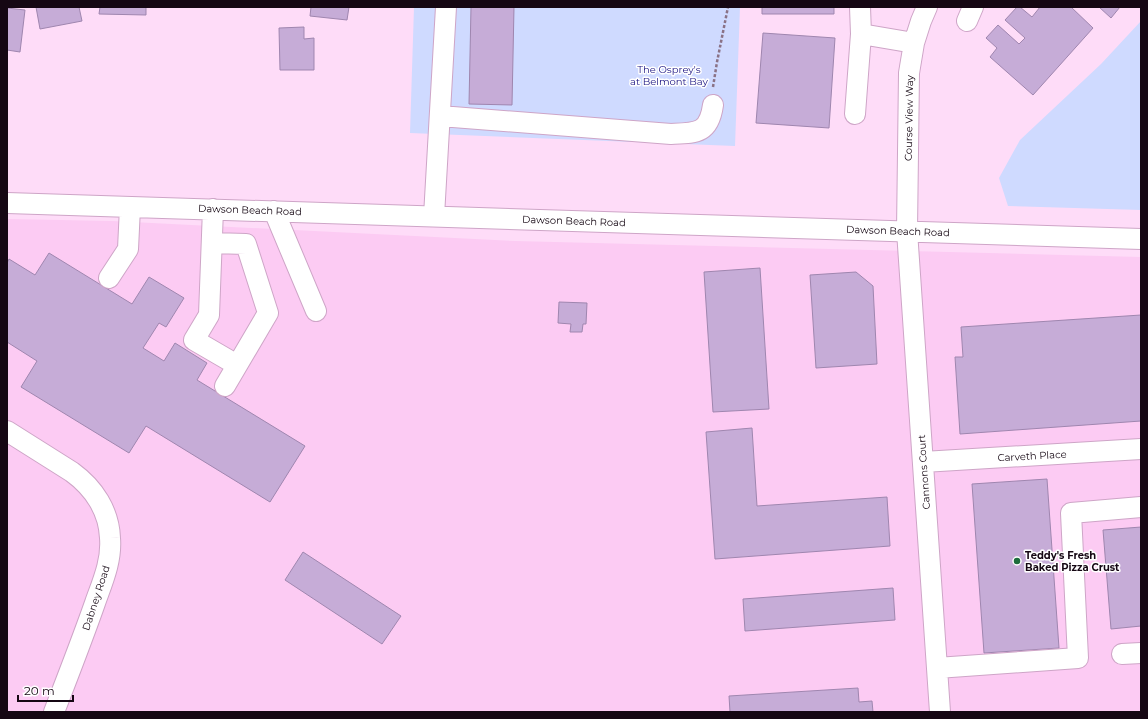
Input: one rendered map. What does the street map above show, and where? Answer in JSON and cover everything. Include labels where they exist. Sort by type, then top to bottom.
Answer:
[{"type":"street","points":[[434,216],[446,7]]},
{"type":"street","points":[[854,114],[861,34],[860,7]]},
{"type":"street","name":"Course View Way","points":[[907,231],[909,73],[914,43],[927,7]]},
{"type":"street","points":[[861,34],[914,43]]},
{"type":"street","points":[[440,116],[670,134],[696,132],[705,127],[710,120],[713,105]]},
{"type":"street","name":"Dawson Beach Road","points":[[7,203],[1141,239]]},
{"type":"street","points":[[109,278],[128,249],[130,207]]},
{"type":"street","points":[[213,209],[209,316],[194,340],[237,365]]},
{"type":"street","points":[[274,211],[316,311]]},
{"type":"street","name":"Cannons Court","points":[[907,231],[940,712]]},
{"type":"street","points":[[212,243],[246,244],[268,313],[225,386]]},
{"type":"street","name":"Dabney Road","points":[[7,431],[72,472],[90,488],[103,508],[110,538],[110,555],[104,578],[54,712]]},
{"type":"street","name":"Carveth Place","points":[[923,462],[1141,449]]},
{"type":"street","points":[[937,668],[1078,658],[1072,513],[1141,507]]},
{"type":"path","points":[[713,105],[715,71],[728,7]]},
{"type":"shaded area","points":[[7,219],[112,221],[515,241],[1141,257],[1141,712],[7,712]]},
{"type":"green space","name":"The Osprey's at Belmont Bay","points":[[414,7],[740,7],[735,146],[410,133]]},
{"type":"green space","points":[[1141,21],[1141,210],[1008,206],[999,178],[1020,140],[1101,64]]},
{"type":"building","points":[[36,7],[79,7],[82,21],[40,29]]},
{"type":"building","points":[[100,7],[146,7],[146,15],[99,14]]},
{"type":"building","points":[[311,7],[349,7],[347,20],[310,16]]},
{"type":"building","points":[[471,7],[514,7],[512,105],[469,104]]},
{"type":"building","points":[[762,7],[834,7],[834,14],[762,14]]},
{"type":"building","points":[[1017,7],[1020,7],[1032,17],[1040,7],[1071,7],[1093,28],[1033,95],[990,57],[997,48],[986,38],[998,25],[1019,44],[1025,38],[1005,20]]},
{"type":"building","points":[[1099,7],[1120,7],[1111,18]]},
{"type":"building","points":[[7,8],[25,10],[20,52],[7,50]]},
{"type":"building","points":[[304,27],[304,39],[314,38],[314,70],[280,70],[279,28]]},
{"type":"building","points":[[763,33],[835,38],[829,128],[756,123]]},
{"type":"building","points":[[49,253],[132,304],[149,277],[184,298],[166,327],[159,323],[143,348],[164,361],[175,343],[207,363],[197,380],[305,446],[270,502],[146,426],[129,453],[21,387],[37,361],[7,342],[7,263],[9,259],[35,275]]},
{"type":"building","points":[[760,268],[769,409],[713,412],[704,272]]},
{"type":"building","points":[[856,272],[873,286],[877,364],[816,368],[810,275]]},
{"type":"building","points":[[559,302],[587,303],[586,324],[583,324],[582,332],[570,332],[571,324],[558,323]]},
{"type":"building","points":[[1141,315],[1141,421],[960,434],[955,357],[963,357],[961,327]]},
{"type":"building","points":[[752,428],[757,506],[887,497],[890,546],[715,559],[706,432]]},
{"type":"building","points":[[1047,479],[1059,648],[984,653],[972,484]]},
{"type":"building","points":[[1141,527],[1141,626],[1111,629],[1103,530]]},
{"type":"building","points":[[303,552],[401,616],[382,644],[285,580]]},
{"type":"building","points":[[893,588],[895,620],[745,631],[743,599]]},
{"type":"building","points":[[858,688],[859,702],[872,701],[873,712],[730,712],[729,696]]},
{"type":"place","name":"Teddy's Fresh Baked Pizza Crust","points":[[1017,561]]}]
